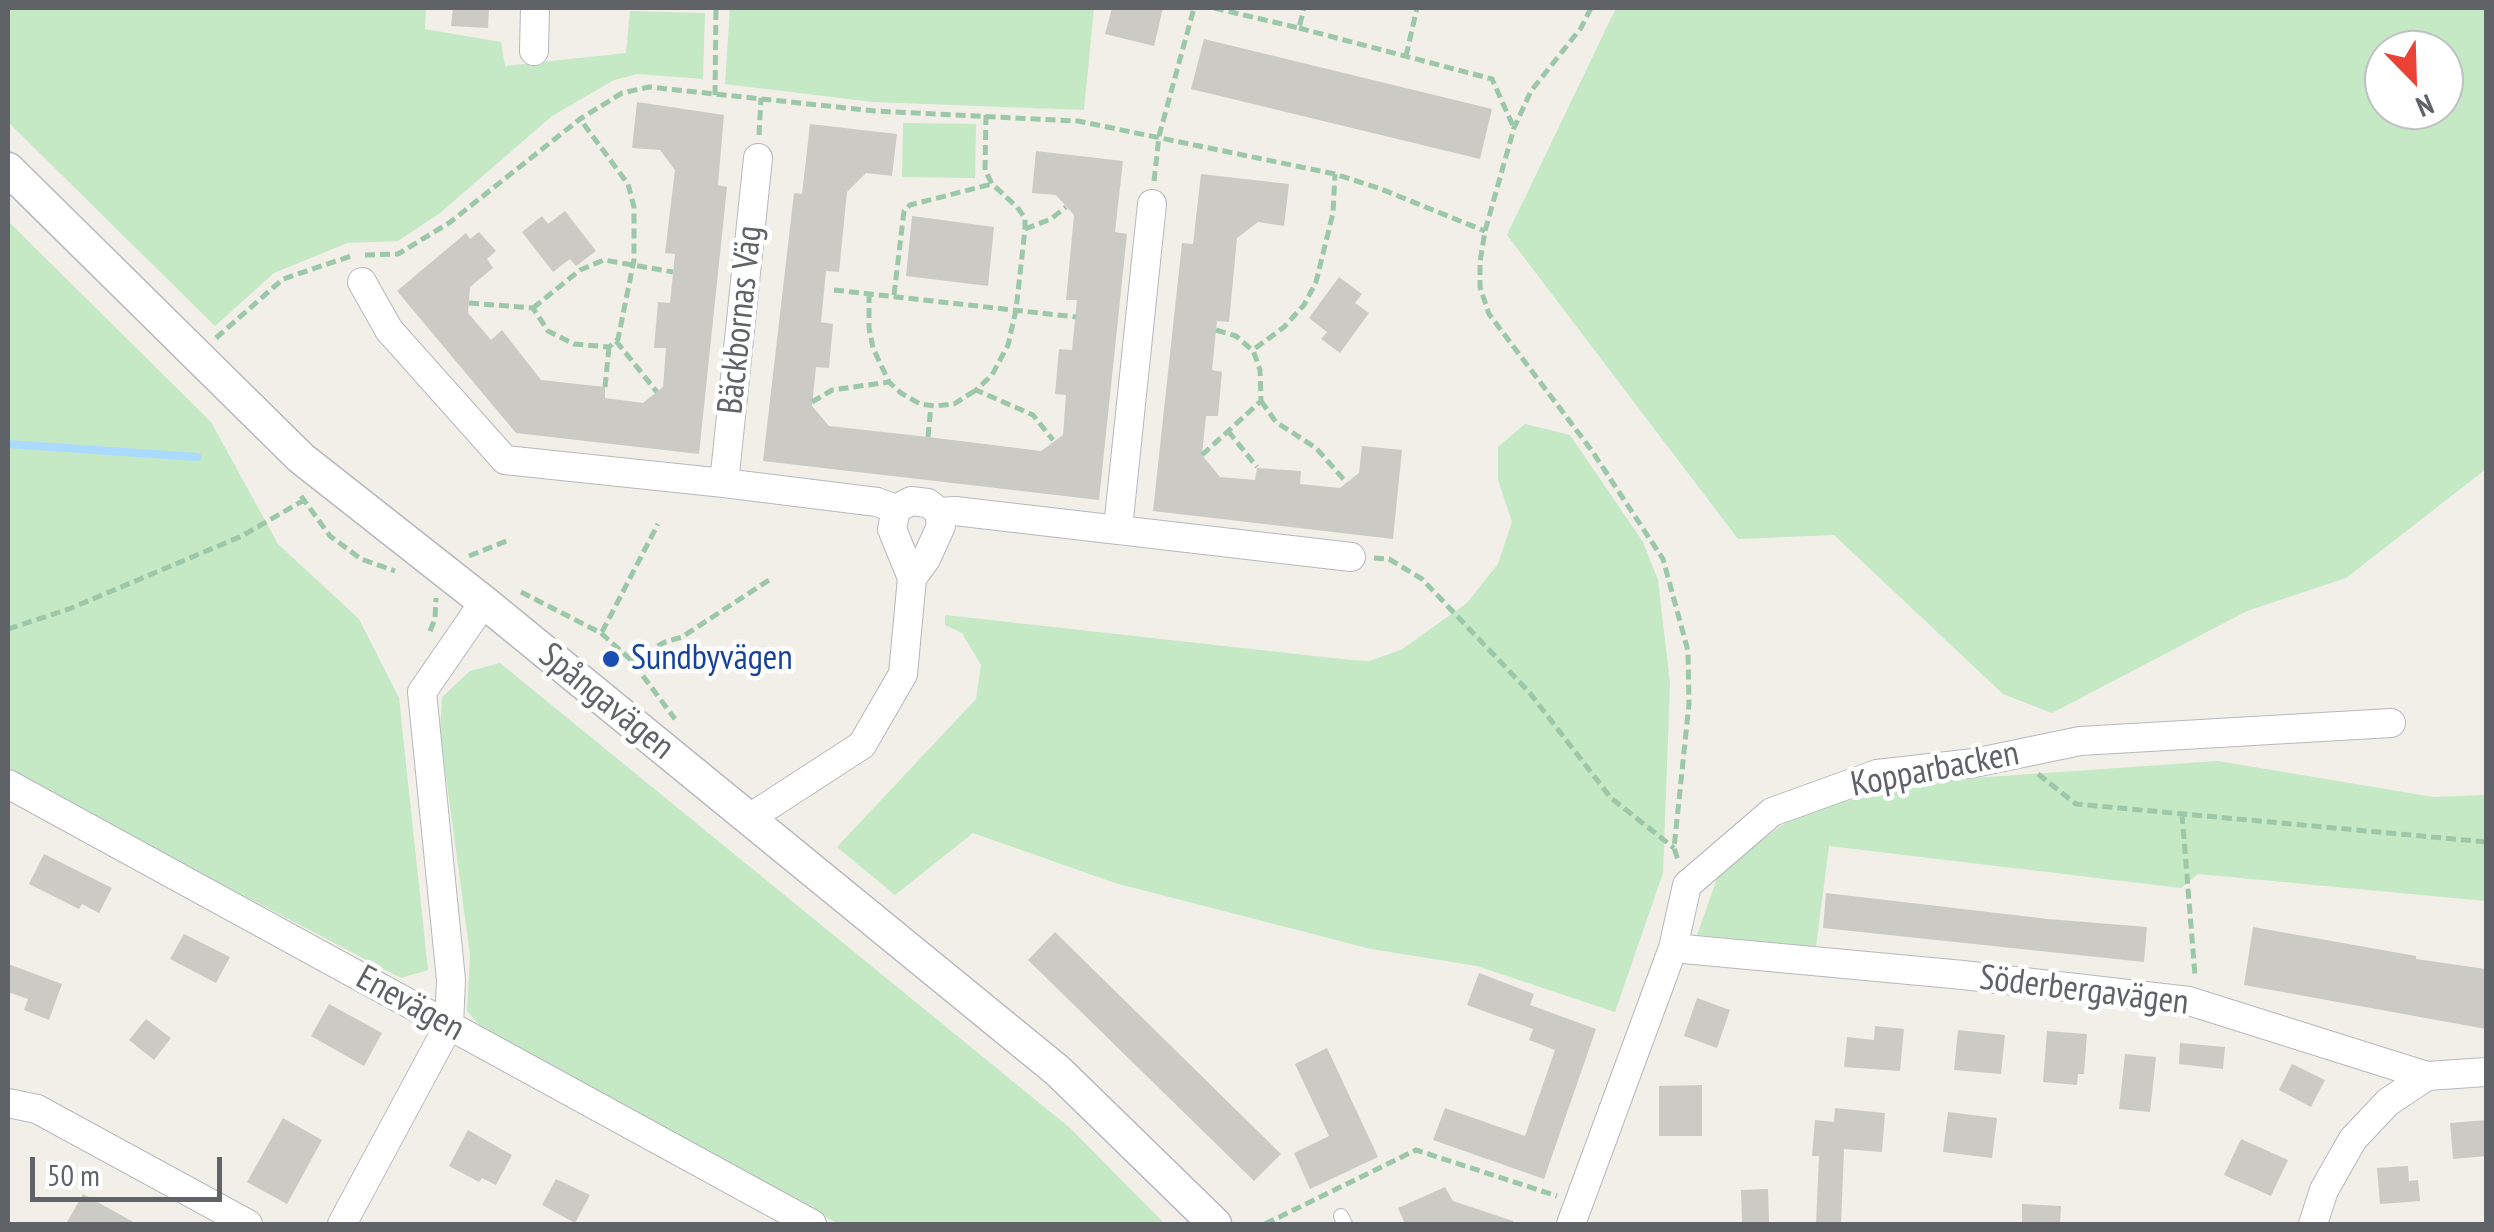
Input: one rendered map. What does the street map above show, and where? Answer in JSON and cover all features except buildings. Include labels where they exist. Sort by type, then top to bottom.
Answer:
[{"type":"street","points":[[534,51],[535,8]]},
{"type":"street","name":"Bäckbornas Väg","points":[[724,482],[758,158]]},
{"type":"street","name":"Spångavägen","points":[[8,169],[301,458],[484,602],[1058,1071],[1215,1224]]},
{"type":"street","points":[[1118,528],[1152,204]]},
{"type":"street","points":[[362,282],[388,330],[505,460],[724,482],[878,502],[896,509],[911,501],[928,502],[939,512],[941,526],[912,578]]},
{"type":"street","points":[[748,819],[862,745],[903,674],[912,578],[892,529],[896,509]]},
{"type":"street","points":[[939,512],[1118,528],[1351,557]]},
{"type":"street","points":[[342,1224],[449,1025],[452,980],[422,692],[484,602]]},
{"type":"street","name":"Kopparbacken","points":[[1687,884],[1772,812],[1877,774],[1974,763],[2080,741],[2391,723]]},
{"type":"street","name":"Enevägen","points":[[8,784],[812,1224]]},
{"type":"street","points":[[1575,1214],[1672,948],[1687,884]]},
{"type":"street","name":"Söderbergavägen","points":[[1672,948],[2190,1001],[2427,1076],[2486,1072]]},
{"type":"street","points":[[2313,1224],[2324,1190],[2352,1139],[2388,1102],[2427,1076]]},
{"type":"street","points":[[8,1103],[37,1109],[248,1224]]},
{"type":"path","points":[[715,95],[716,8]]},
{"type":"path","points":[[1152,204],[1158,136],[1194,8]]},
{"type":"path","points":[[1214,8],[1492,78],[1514,128]]},
{"type":"path","points":[[1299,28],[1304,8]]},
{"type":"path","points":[[1406,56],[1416,8]]},
{"type":"path","points":[[1591,8],[1530,91],[1514,128],[1485,231],[1480,288],[1489,314],[1592,452],[1663,559],[1688,652],[1689,704],[1674,848],[1687,884]]},
{"type":"path","points":[[214,340],[283,279],[354,255],[398,254],[449,222],[580,119],[622,94],[649,87],[874,111],[1078,121],[1335,174],[1381,188],[1485,231]]},
{"type":"path","points":[[758,158],[761,98]]},
{"type":"path","points":[[869,293],[872,348],[889,382],[910,398],[931,405],[954,404],[992,374],[1002,358],[1016,310],[1025,218],[992,184],[985,170],[986,115]]},
{"type":"path","points":[[580,119],[628,184],[634,207],[633,265],[616,341],[609,347],[605,387]]},
{"type":"path","points":[[1253,350],[1284,327],[1304,305],[1316,282],[1333,213],[1335,174]]},
{"type":"path","points":[[894,296],[904,211],[910,205],[992,184]]},
{"type":"path","points":[[1025,229],[1050,220],[1066,207]]},
{"type":"path","points":[[469,303],[532,308],[580,270],[604,260],[673,272]]},
{"type":"path","points":[[834,290],[1076,318]]},
{"type":"path","points":[[532,308],[548,331],[574,344],[609,347]]},
{"type":"path","points":[[1216,330],[1236,336],[1253,350],[1260,370],[1261,401],[1276,422],[1316,448],[1347,483]]},
{"type":"path","points":[[616,341],[656,392]]},
{"type":"path","points":[[812,402],[832,390],[889,382]]},
{"type":"path","points":[[976,390],[1033,416],[1053,440]]},
{"type":"path","points":[[1202,455],[1261,401]]},
{"type":"path","points":[[928,437],[931,405]]},
{"type":"path","points":[[1228,431],[1257,468]]},
{"type":"path","points":[[8,628],[70,609],[242,536],[304,500]]},
{"type":"path","points":[[601,633],[658,524]]},
{"type":"path","points":[[462,557],[480,554],[509,540]]},
{"type":"path","points":[[1351,557],[1389,559],[1422,579],[1530,692],[1611,798],[1674,848]]},
{"type":"path","points":[[631,660],[682,637],[769,580]]},
{"type":"path","points":[[428,635],[436,619],[436,595]]},
{"type":"path","points":[[2037,773],[2076,804],[2486,842]]},
{"type":"path","points":[[2182,814],[2196,989],[2190,1001]]},
{"type":"path","points":[[1264,1224],[1416,1150],[1575,1214]]},
{"type":"green space","points":[[8,8],[426,8],[425,29],[501,42],[505,66],[626,53],[630,11],[705,13],[703,79],[637,74],[614,80],[552,116],[440,213],[398,241],[347,243],[274,273],[215,326],[8,122]]},
{"type":"green space","points":[[730,8],[1094,8],[1084,110],[873,102],[725,84]]},
{"type":"green space","points":[[1616,8],[2486,8],[2486,469],[2346,578],[2247,611],[2052,713],[2003,694],[1834,535],[1738,539],[1507,235]]},
{"type":"green space","points":[[903,123],[976,124],[975,178],[902,177]]},
{"type":"green space","points":[[8,221],[211,422],[278,544],[359,619],[399,698],[428,970],[401,978],[8,772]]},
{"type":"green space","points":[[1525,424],[1570,435],[1643,542],[1658,580],[1670,683],[1663,873],[1615,1012],[1477,966],[1371,949],[1115,883],[973,833],[895,895],[837,847],[976,699],[981,665],[962,633],[945,625],[945,615],[1369,661],[1401,650],[1467,603],[1498,564],[1512,522],[1498,480],[1498,447]]},
{"type":"green space","points":[[500,663],[1070,1128],[1165,1224],[839,1224],[489,1036],[467,1011],[470,955],[440,732],[442,697],[470,671]]},
{"type":"green space","points":[[2218,761],[2433,797],[2486,795],[2486,901],[2198,874],[2181,888],[1829,846],[1816,947],[1697,935],[1720,870],[1805,809],[1959,779]]},
{"type":"waterway","points":[[8,444],[197,457]]},
{"type":"place","name":"Sundbyvägen","points":[[611,659]]}]
